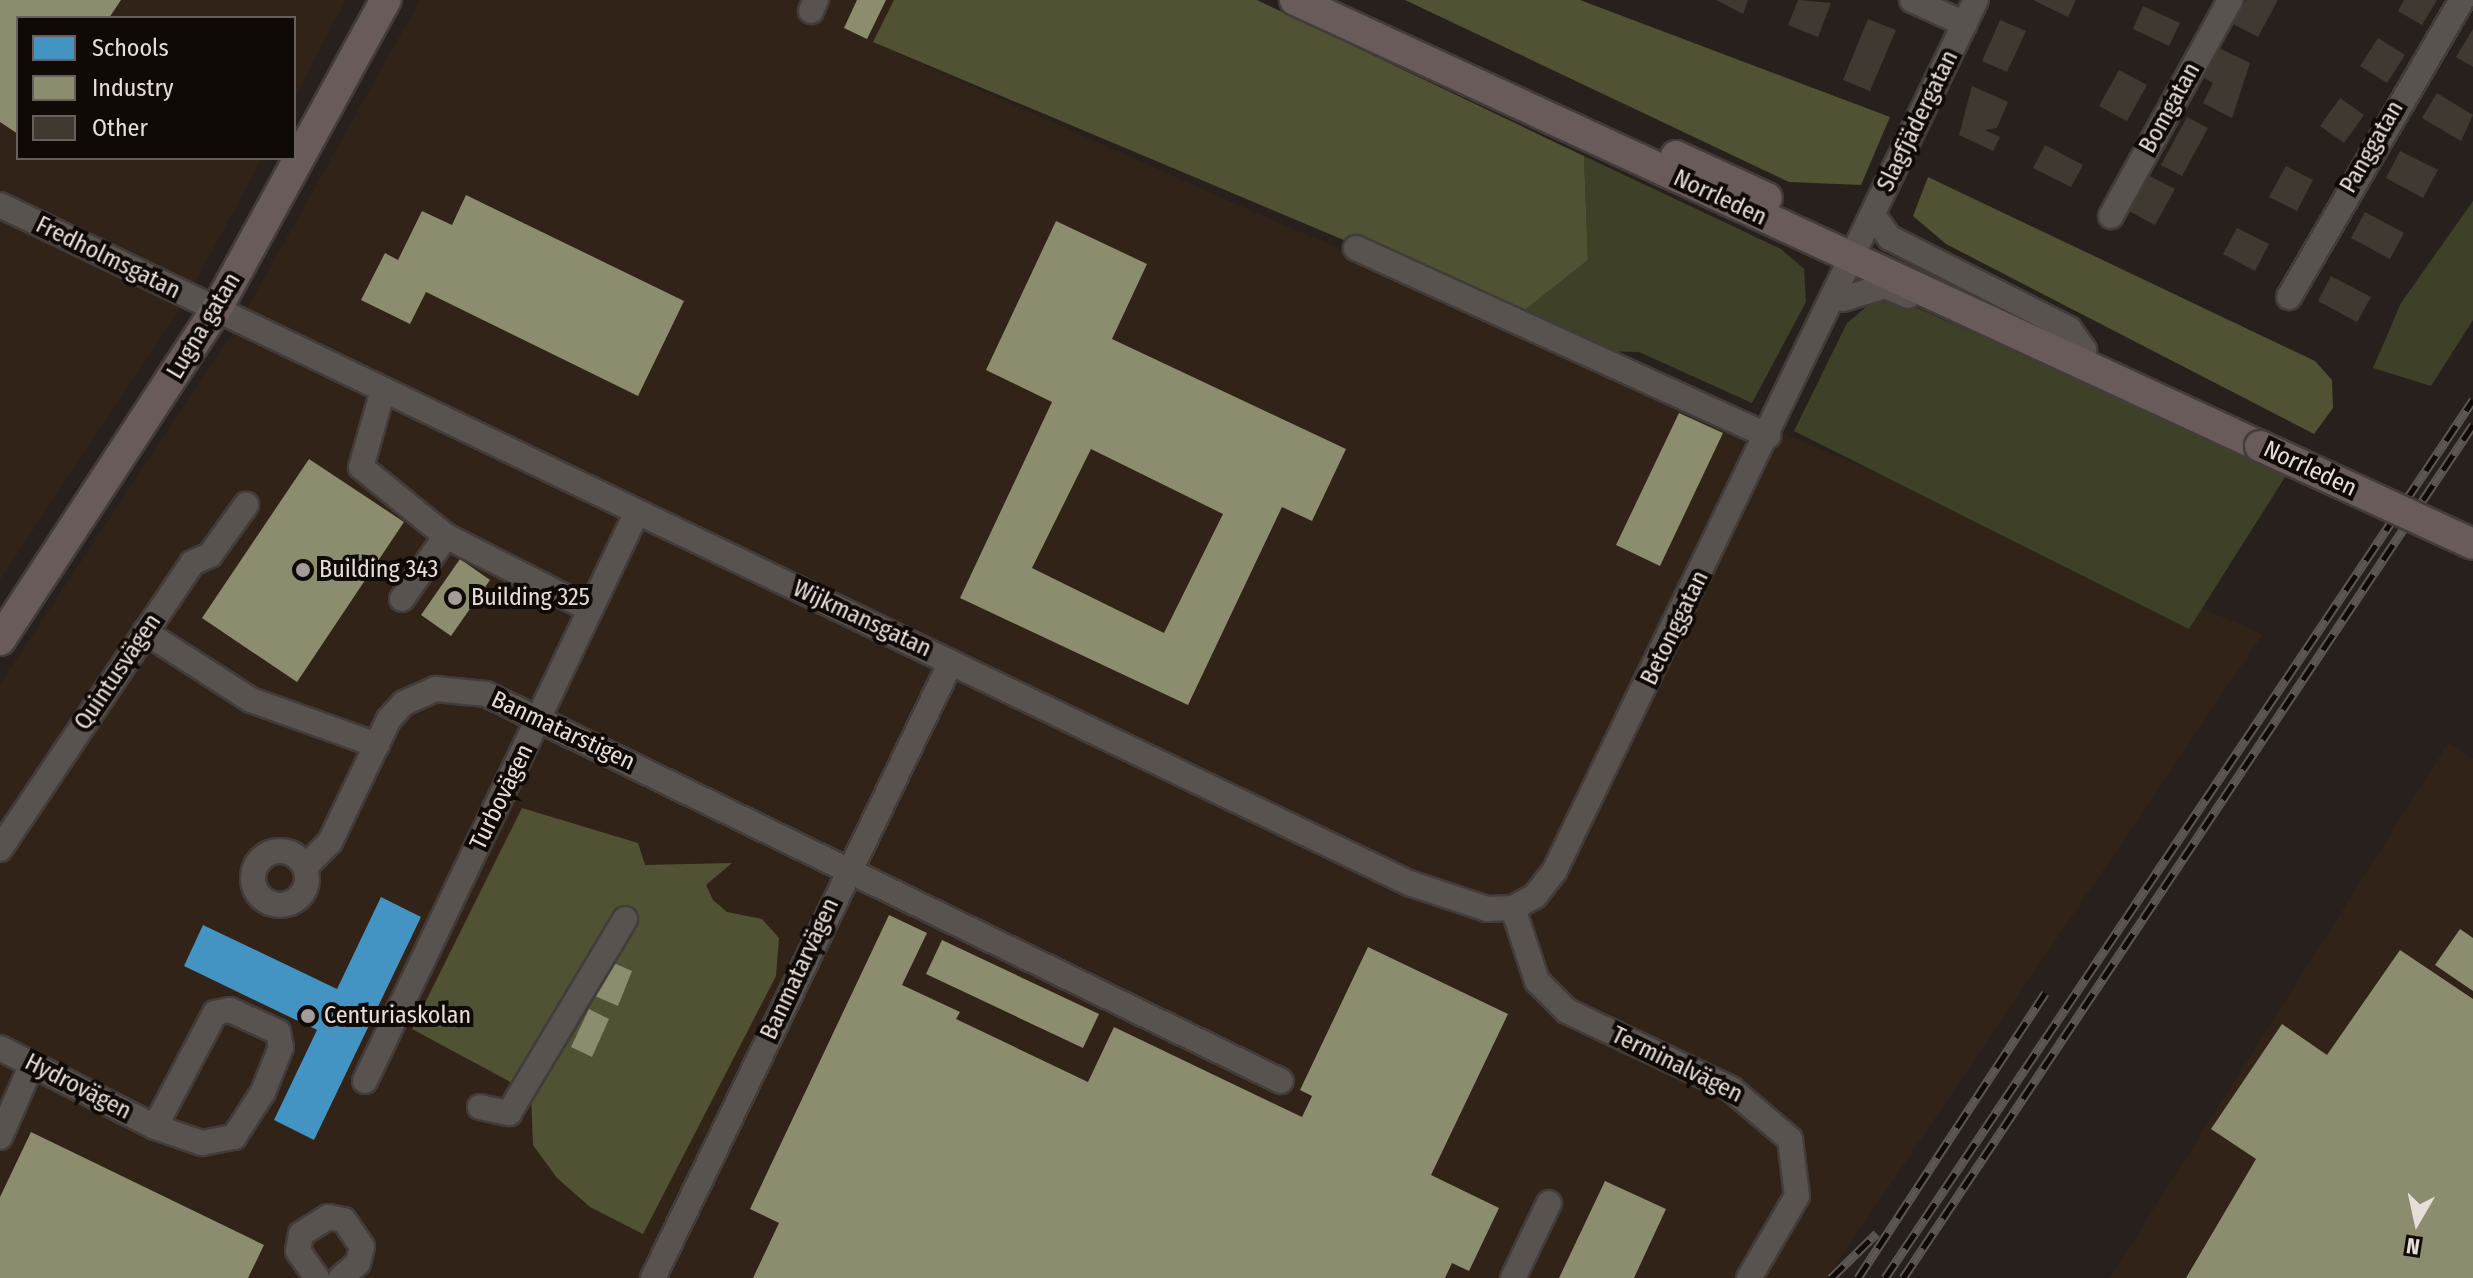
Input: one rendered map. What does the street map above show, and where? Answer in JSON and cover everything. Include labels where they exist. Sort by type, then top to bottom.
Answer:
[{"type":"main road","name":"Lugna gatan","points":[[0,640],[216,310],[386,0]]},
{"type":"main road","name":"Norrleden","points":[[1295,0],[1807,238],[1859,244],[2024,339],[2147,392],[2473,544]]},
{"type":"main road","name":"Norrleden","points":[[1344,0],[2138,376],[2147,392]]},
{"type":"street","points":[[1912,0],[1965,24]]},
{"type":"street","name":"Slagfjädergatan","points":[[1859,244],[1976,0]]},
{"type":"street","name":"Bomgatan","points":[[2111,216],[2230,0]]},
{"type":"street","name":"Panggatan","points":[[2289,297],[2462,0]]},
{"type":"street","name":"Fredholmsgatan","points":[[0,205],[216,310]]},
{"type":"street","name":"Betonggatan","points":[[1807,238],[1826,261],[1836,296]]},
{"type":"street","name":"Betonggatan","points":[[1513,908],[1535,896],[1554,872],[1859,244]]},
{"type":"street","points":[[1356,248],[1768,436]]},
{"type":"street","points":[[1836,296],[1885,286],[1980,329],[2024,339]]},
{"type":"street","name":"Wijkmansgatan","points":[[216,310],[1409,883],[1487,909],[1513,908]]},
{"type":"street","points":[[383,390],[361,467],[446,536],[589,609]]},
{"type":"street","name":"Quintusvägen","points":[[0,849],[192,563],[210,555],[246,505]]},
{"type":"street","name":"Turbovägen","points":[[365,1081],[637,512]]},
{"type":"street","points":[[402,599],[446,536]]},
{"type":"street","points":[[145,632],[251,700],[377,745]]},
{"type":"street","name":"Banmatarvägen","points":[[653,1278],[846,867],[951,662]]},
{"type":"street","name":"Banmatarstigen","points":[[306,866],[330,842],[377,745],[404,703],[436,689],[486,694],[1281,1081]]},
{"type":"street","name":"Terminalvägen","points":[[1513,908],[1537,981],[1567,1011],[1731,1089],[1790,1139],[1797,1196],[1749,1278]]},
{"type":"street","points":[[480,1107],[509,1113],[625,919]]},
{"type":"street","name":"Hydrovägen","points":[[0,1048],[155,1127],[202,1143],[234,1137],[263,1092],[281,1047],[278,1032],[230,1010],[215,1013],[155,1127]]},
{"type":"street","points":[[0,1137],[32,1064]]},
{"type":"street","points":[[1513,1278],[1549,1203]]},
{"type":"street","points":[[304,1274],[301,1234],[328,1217],[344,1220],[362,1247],[358,1263],[341,1278]]},
{"type":"shaded area","points":[[0,0],[346,0],[296,94],[296,16],[16,16],[16,160],[261,160],[187,298],[0,580]]},
{"type":"shaded area","points":[[420,0],[894,0],[873,42],[1279,223],[2263,634],[1827,1278],[0,1278],[0,684],[239,323]]},
{"type":"shaded area","points":[[2448,743],[2473,759],[2473,1278],[2110,1278]]},
{"type":"green space","points":[[894,0],[1257,0],[1584,156],[1588,260],[1520,314],[873,42]]},
{"type":"green space","points":[[1405,0],[1580,0],[1890,117],[1861,185],[1789,182]]},
{"type":"green space","points":[[1584,156],[1781,249],[1804,269],[1806,302],[1752,403],[1639,352],[1597,351],[1520,314],[1588,260]]},
{"type":"green space","points":[[1928,177],[2315,361],[2332,380],[2333,408],[2314,434],[1946,244],[1913,216]]},
{"type":"green space","points":[[2473,201],[2473,320],[2431,386],[2373,368],[2401,303]]},
{"type":"green space","points":[[1873,301],[1911,305],[2287,474],[2189,629],[1794,431],[1847,323]]},
{"type":"green space","points":[[522,808],[638,843],[645,865],[732,863],[706,885],[713,900],[727,912],[762,919],[779,938],[776,976],[643,1234],[590,1207],[557,1178],[533,1145],[531,1093],[412,1029]]},
{"type":"building: Schools","points":[[381,897],[421,917],[314,1140],[274,1120],[317,1030],[184,966],[203,925],[337,989]]},
{"type":"building: Industry","points":[[0,0],[121,0],[110,16],[16,16],[16,133],[0,122]]},
{"type":"building: Industry","points":[[857,0],[886,0],[867,39],[844,28]]},
{"type":"building: Industry","points":[[466,195],[684,301],[638,396],[426,292],[410,324],[361,300],[385,253],[398,260],[422,211],[452,225]]},
{"type":"building: Industry","points":[[1056,221],[1147,264],[1112,339],[1346,449],[1312,521],[1282,507],[1188,705],[960,598],[1052,402],[986,370]],"holes":[[[1091,449],[1223,514],[1164,633],[1032,568]]]},
{"type":"building: Industry","points":[[1679,413],[1723,433],[1660,566],[1616,545]]},
{"type":"building: Industry","name":"Building 343","points":[[309,459],[404,522],[297,682],[202,618]]},
{"type":"building: Industry","name":"Building 325","points":[[460,559],[490,580],[451,636],[421,615]]},
{"type":"building: Industry","points":[[889,915],[927,933],[902,985],[960,1012],[956,1019],[1088,1082],[1114,1027],[1302,1117],[1312,1096],[1300,1090],[1368,947],[1508,1014],[1431,1175],[1499,1208],[1469,1271],[1452,1263],[1445,1278],[753,1278],[779,1223],[750,1209]]},
{"type":"building: Industry","points":[[2460,929],[2473,938],[2473,991],[2435,965]]},
{"type":"building: Industry","points":[[942,940],[1099,1014],[1083,1048],[926,974]]},
{"type":"building: Industry","points":[[2400,950],[2473,999],[2473,1278],[2186,1278],[2256,1159],[2211,1129],[2282,1024],[2327,1055]]},
{"type":"building: Industry","points":[[609,961],[632,971],[618,1006],[595,996]]},
{"type":"building: Industry","points":[[589,1009],[609,1019],[592,1057],[571,1047]]},
{"type":"building: Industry","points":[[31,1132],[264,1245],[248,1278],[0,1278],[0,1197]]},
{"type":"building: Industry","points":[[1605,1181],[1666,1209],[1634,1278],[1559,1278]]},
{"type":"building: Other","points":[[1716,0],[1748,0],[1743,14]]},
{"type":"building: Other","points":[[1798,0],[1831,3],[1818,37],[1788,25]]},
{"type":"building: Other","points":[[2033,0],[2076,0],[2068,17]]},
{"type":"building: Other","points":[[2246,0],[2278,0],[2258,37],[2233,24]]},
{"type":"building: Other","points":[[2404,0],[2437,0],[2422,25],[2398,11]]},
{"type":"building: Other","points":[[2143,6],[2180,23],[2169,46],[2133,29]]},
{"type":"building: Other","points":[[1868,19],[1896,30],[1870,91],[1843,80]]},
{"type":"building: Other","points":[[2000,20],[2026,31],[2007,72],[1982,61]]},
{"type":"building: Other","points":[[2473,29],[2473,67],[2456,57]]},
{"type":"building: Other","points":[[2378,38],[2405,55],[2387,83],[2360,66]]},
{"type":"building: Other","points":[[2219,48],[2250,63],[2232,118],[2203,103],[2213,83],[2204,78]]},
{"type":"building: Other","points":[[2119,70],[2147,85],[2127,121],[2099,106]]},
{"type":"building: Other","points":[[1972,86],[2008,102],[1997,128],[1985,130],[2000,137],[1993,151],[1959,135]]},
{"type":"building: Other","points":[[2437,93],[2473,115],[2461,141],[2422,118]]},
{"type":"building: Other","points":[[2340,98],[2364,115],[2344,143],[2320,126]]},
{"type":"building: Other","points":[[2187,117],[2208,128],[2182,176],[2161,165]]},
{"type":"building: Other","points":[[2045,145],[2083,165],[2071,187],[2033,168]]},
{"type":"building: Other","points":[[2400,151],[2438,170],[2423,198],[2386,178]]},
{"type":"building: Other","points":[[2286,166],[2313,180],[2297,211],[2269,197]]},
{"type":"building: Other","points":[[2146,174],[2175,189],[2155,225],[2127,210]]},
{"type":"building: Other","points":[[2365,212],[2404,233],[2390,259],[2351,238]]},
{"type":"building: Other","points":[[2237,228],[2269,244],[2255,271],[2223,254]]},
{"type":"building: Other","points":[[2331,276],[2371,297],[2357,322],[2318,301]]},
{"type":"railway","points":[[1885,1278],[2473,400]]},
{"type":"railway","points":[[1903,1278],[2473,425]]},
{"type":"railway","points":[[1858,1278],[2045,993]]},
{"type":"railway","points":[[1831,1278],[1877,1233]]},
{"type":"place","name":"Building 343","points":[[303,570]]},
{"type":"place","name":"Building 325","points":[[455,598]]},
{"type":"place","name":"Centuriaskolan","points":[[308,1016]]}]
